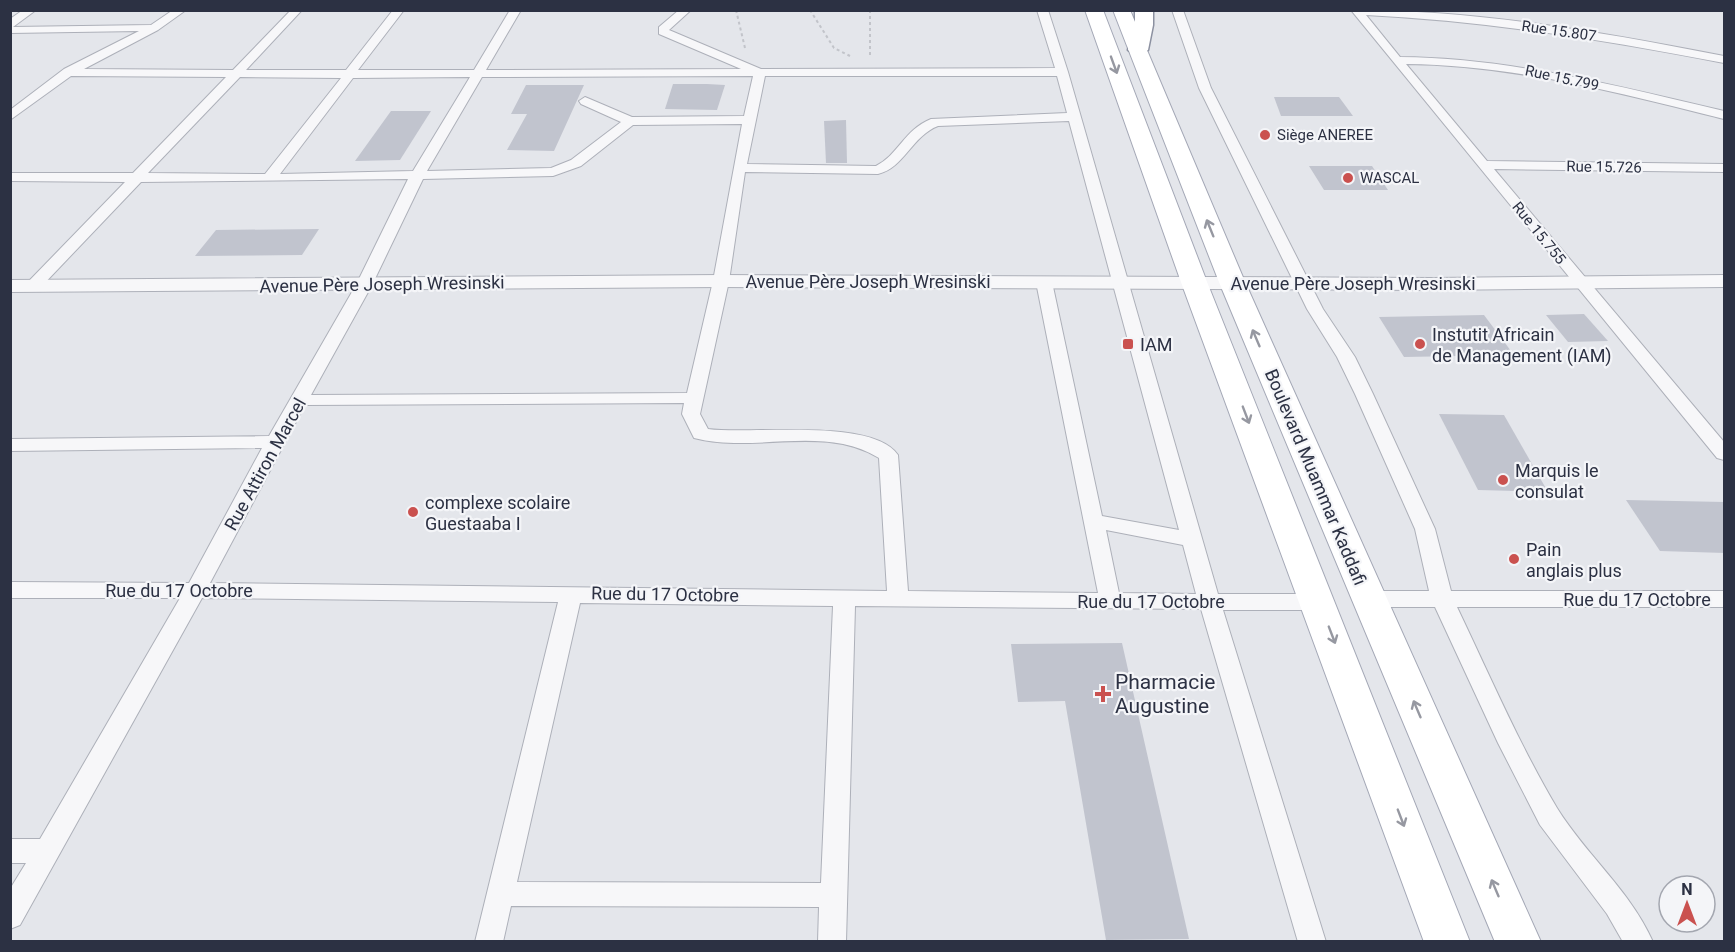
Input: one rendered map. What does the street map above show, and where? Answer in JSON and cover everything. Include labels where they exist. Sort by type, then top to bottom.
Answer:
[{"type":"highway","points":[[1138,50],[1144,25],[1144,10]]},
{"type":"main road","points":[[1094,10],[1194,282],[1448,942]]},
{"type":"main road","name":"Boulevard Muammar Kaddafi","points":[[1121,10],[1232,282],[1518,942]]},
{"type":"street","points":[[10,24],[31,10]]},
{"type":"street","points":[[10,116],[68,72],[154,28],[181,10]]},
{"type":"street","points":[[33,286],[297,10]]},
{"type":"street","points":[[269,178],[399,10]]},
{"type":"street","name":"Rue Attiron Marcel","points":[[10,916],[196,590],[275,442],[301,400],[364,285],[417,176],[516,10]]},
{"type":"street","points":[[686,10],[663,28],[663,32],[756,70]]},
{"type":"street","points":[[1042,10],[1062,72],[1191,539],[1312,942]]},
{"type":"street","points":[[1177,10],[1205,88],[1315,309],[1346,357],[1365,394],[1425,529],[1442,599],[1510,743],[1549,817],[1617,905],[1639,942]]},
{"type":"street","name":"Rue 15.807","points":[[1356,11],[1436,15],[1506,24],[1619,39],[1725,59]]},
{"type":"street","name":"Rue 15.755","points":[[1356,11],[1579,282],[1725,454]]},
{"type":"street","points":[[10,30],[154,28]]},
{"type":"street","name":"Rue 15.799","points":[[1397,60],[1466,60],[1576,81],[1725,115]]},
{"type":"street","points":[[68,72],[350,74],[756,70],[1062,72]]},
{"type":"street","points":[[756,70],[750,120],[739,168],[721,281],[691,414],[701,434],[721,438],[824,436],[859,440],[877,445],[888,454],[898,600]]},
{"type":"street","points":[[585,101],[630,121],[750,120]]},
{"type":"street","points":[[739,168],[878,170],[886,168],[915,130],[936,122],[1074,117]]},
{"type":"street","points":[[10,177],[269,178],[553,172],[576,163],[630,121]]},
{"type":"street","name":"Rue 15.726","points":[[1483,165],[1725,168]]},
{"type":"street","name":"Avenue Père Joseph Wresinski","points":[[10,286],[721,281],[1119,283],[1725,281]]},
{"type":"street","points":[[1044,282],[1110,601]]},
{"type":"street","points":[[301,400],[694,398]]},
{"type":"street","points":[[10,445],[275,442]]},
{"type":"street","points":[[1094,521],[1191,539]]},
{"type":"street","name":"Rue du 17 Octobre","points":[[10,590],[571,593],[844,597],[898,600],[1319,602]]},
{"type":"street","points":[[489,942],[571,593]]},
{"type":"street","points":[[832,942],[844,597]]},
{"type":"street","name":"Rue du 17 Octobre","points":[[1369,599],[1725,599]]},
{"type":"street","points":[[10,851],[47,851]]},
{"type":"street","points":[[502,894],[833,895]]},
{"type":"path","points":[[736,10],[756,70]]},
{"type":"path","points":[[810,10],[834,48],[884,71]]},
{"type":"path","points":[[870,10],[871,67]]},
{"type":"building","points":[[673,84],[725,85],[717,110],[665,109]]},
{"type":"building","points":[[526,85],[584,85],[554,151],[507,150],[527,114],[511,114]]},
{"type":"building","points":[[1274,97],[1339,97],[1353,116],[1281,116]]},
{"type":"building","points":[[391,111],[431,111],[400,160],[355,161]]},
{"type":"building","points":[[846,120],[847,163],[826,163],[824,121]]},
{"type":"building","name":"WASCAL","points":[[1309,166],[1372,166],[1388,190],[1324,190]]},
{"type":"building","points":[[319,229],[302,255],[195,256],[216,230]]},
{"type":"building","points":[[1584,314],[1608,341],[1568,342],[1546,315]]},
{"type":"building","name":"Instutit Africain de Management (IAM)","points":[[1484,315],[1514,355],[1404,357],[1379,317]]},
{"type":"building","points":[[1439,414],[1504,415],[1548,492],[1478,490]]},
{"type":"building","points":[[1626,500],[1725,502],[1725,553],[1660,551]]},
{"type":"building","points":[[1122,643],[1189,939],[1106,940],[1065,701],[1018,702],[1011,644]]},
{"type":"place","name":"Siège ANEREE","points":[[1265,135]]},
{"type":"place","name":"WASCAL","points":[[1348,178]]},
{"type":"place","name":"IAM","points":[[1128,344]]},
{"type":"place","name":"Instutit Africain de Management (IAM)","points":[[1420,344]]},
{"type":"place","name":"Marquis le consulat","points":[[1503,480]]},
{"type":"place","name":"complexe scolaire Guestaaba I","points":[[413,512]]},
{"type":"place","name":"Pain anglais plus","points":[[1514,559]]},
{"type":"place","name":"Pharmacie Augustine","points":[[1103,694]]}]
